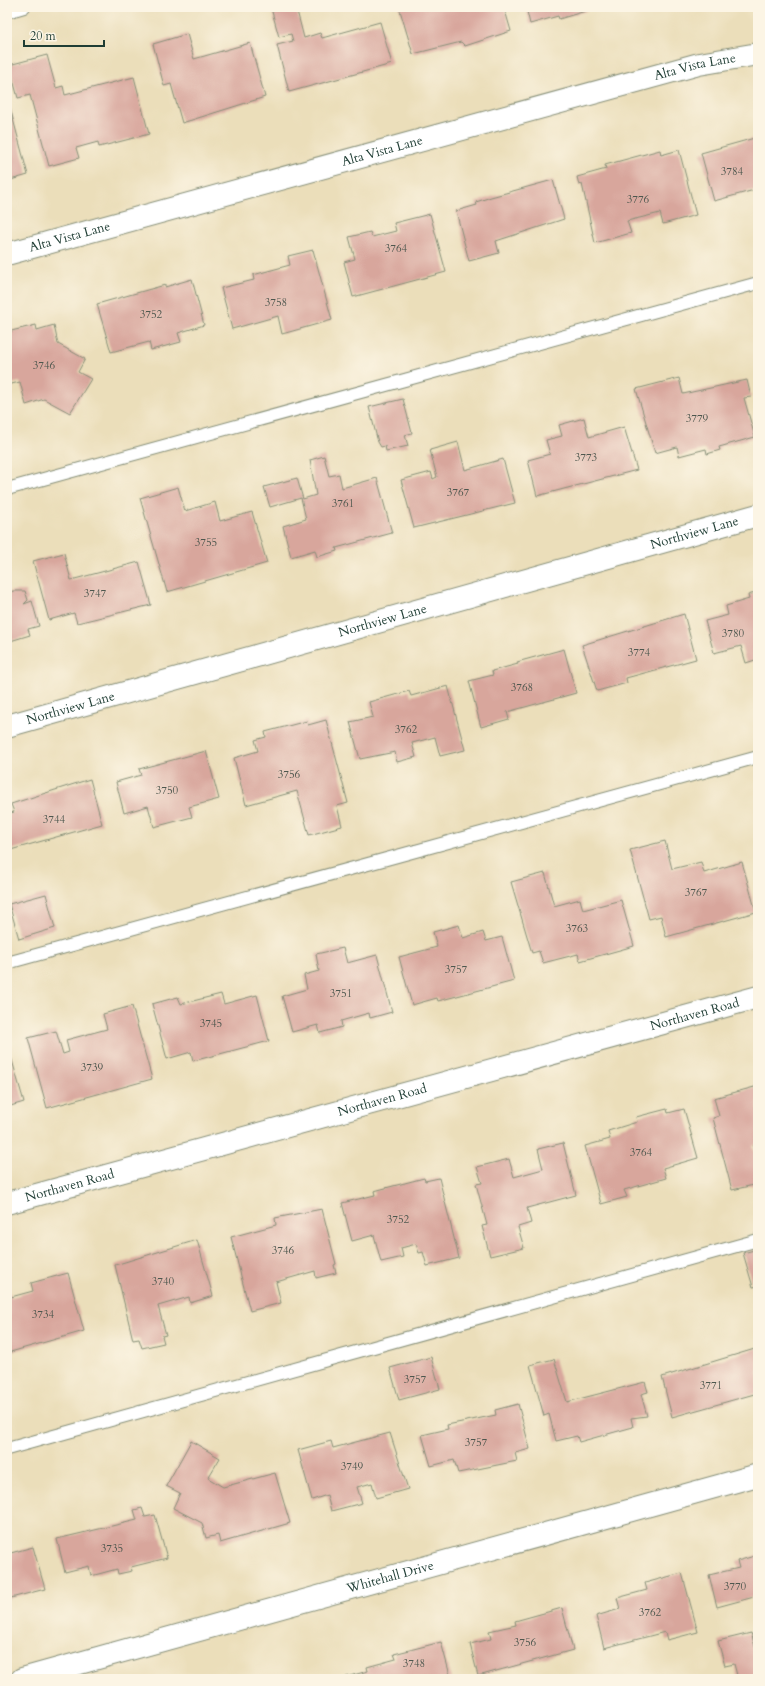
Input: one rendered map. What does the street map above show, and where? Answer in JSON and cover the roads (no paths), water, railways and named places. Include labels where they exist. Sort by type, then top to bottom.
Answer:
[{"type":"street","name":"Alta Vista Lane","points":[[7,254],[699,64],[758,54]]},
{"type":"street","name":"Northview Lane","points":[[7,726],[758,515]]},
{"type":"street","name":"Northaven Road","points":[[7,1203],[758,997]]},
{"type":"street","name":"Whitehall Drive","points":[[22,1679],[758,1475]]},
{"type":"lane","points":[[7,12],[24,7]]},
{"type":"lane","points":[[7,489],[758,283]]},
{"type":"lane","points":[[7,963],[758,757]]},
{"type":"lane","points":[[7,1449],[758,1240]]}]
